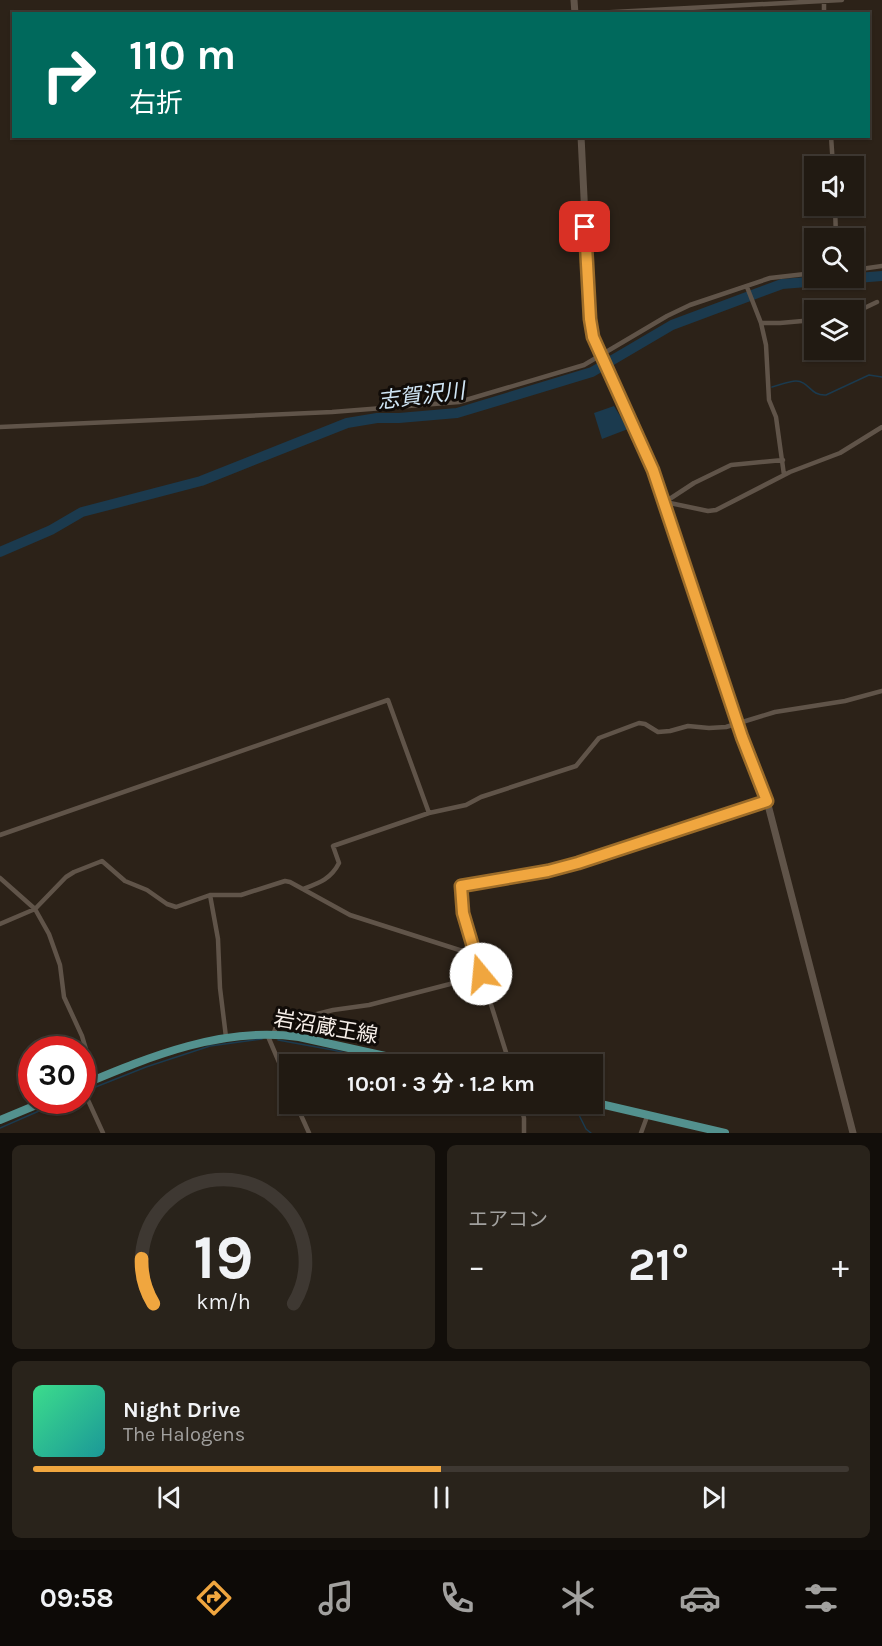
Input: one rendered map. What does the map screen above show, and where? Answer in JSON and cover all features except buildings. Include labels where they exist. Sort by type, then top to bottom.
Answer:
[{"type":"main road","name":"岩沼蔵王線","points":[[96,1080],[171,1052],[226,1037],[270,1034],[299,1037],[378,1054]]},
{"type":"main road","points":[[603,1104],[725,1133]]},
{"type":"main road","points":[[0,1120],[18,1113]]},
{"type":"street","points":[[613,12],[842,0]]},
{"type":"street","points":[[581,138],[590,319],[593,337],[640,438],[665,502],[737,724],[767,801],[853,1133]]},
{"type":"street","points":[[831,138],[832,156]]},
{"type":"street","points":[[864,269],[882,266]]},
{"type":"street","points":[[0,427],[332,412],[459,402],[584,365],[602,357],[667,316],[690,305],[770,278],[804,274]]},
{"type":"street","points":[[747,287],[761,323],[768,365],[769,400],[776,417],[784,475]]},
{"type":"street","points":[[864,308],[877,302]]},
{"type":"street","points":[[761,323],[804,321]]},
{"type":"street","points":[[665,502],[708,511],[716,510],[784,475],[840,453],[882,427]]},
{"type":"street","points":[[665,502],[694,483],[731,465],[783,460]]},
{"type":"street","points":[[303,889],[326,880],[336,869],[339,863],[333,846],[429,813],[466,805],[480,797],[576,766],[599,738],[639,723],[658,732],[688,726],[709,728],[737,724],[775,712],[845,701],[882,691]]},
{"type":"street","points":[[0,835],[388,700],[429,813]]},
{"type":"street","points":[[506,1054],[463,913],[461,886],[548,871],[578,863],[767,801]]},
{"type":"street","points":[[0,924],[35,909],[66,877],[102,861],[125,881],[147,890],[171,906],[182,906],[210,895],[242,895],[285,881],[350,915],[475,955]]},
{"type":"street","points":[[0,878],[35,909],[56,948],[64,997],[82,1036]]},
{"type":"street","points":[[210,895],[218,939],[220,990],[226,1037]]},
{"type":"street","points":[[279,1058],[270,1034],[277,1024],[333,1010],[369,1005],[481,976]]},
{"type":"street","points":[[95,1114],[103,1133]]},
{"type":"street","points":[[300,1114],[309,1133]]},
{"type":"street","points":[[523,1114],[524,1133]]},
{"type":"street","points":[[641,1133],[648,1114]]},
{"type":"water","points":[[614,406],[628,429],[602,439],[594,413]]},
{"type":"waterway","name":"志賀沢川","points":[[0,552],[51,530],[82,512],[201,481],[347,423],[377,418],[457,413],[592,372],[672,325],[782,284],[882,276]]},
{"type":"waterway","points":[[772,387],[796,381],[804,383],[816,393],[826,395],[869,375],[882,377]]},
{"type":"waterway","points":[[96,1087],[146,1067],[210,1046],[262,1039]]},
{"type":"waterway","points":[[278,1040],[350,1054]]},
{"type":"waterway","points":[[0,1128],[32,1114]]},
{"type":"waterway","points":[[578,1114],[586,1129],[591,1133]]},
{"type":"route","points":[[481,974],[463,913],[461,886],[548,871],[578,863],[767,801],[742,737],[653,470],[593,337],[585,227]]}]
